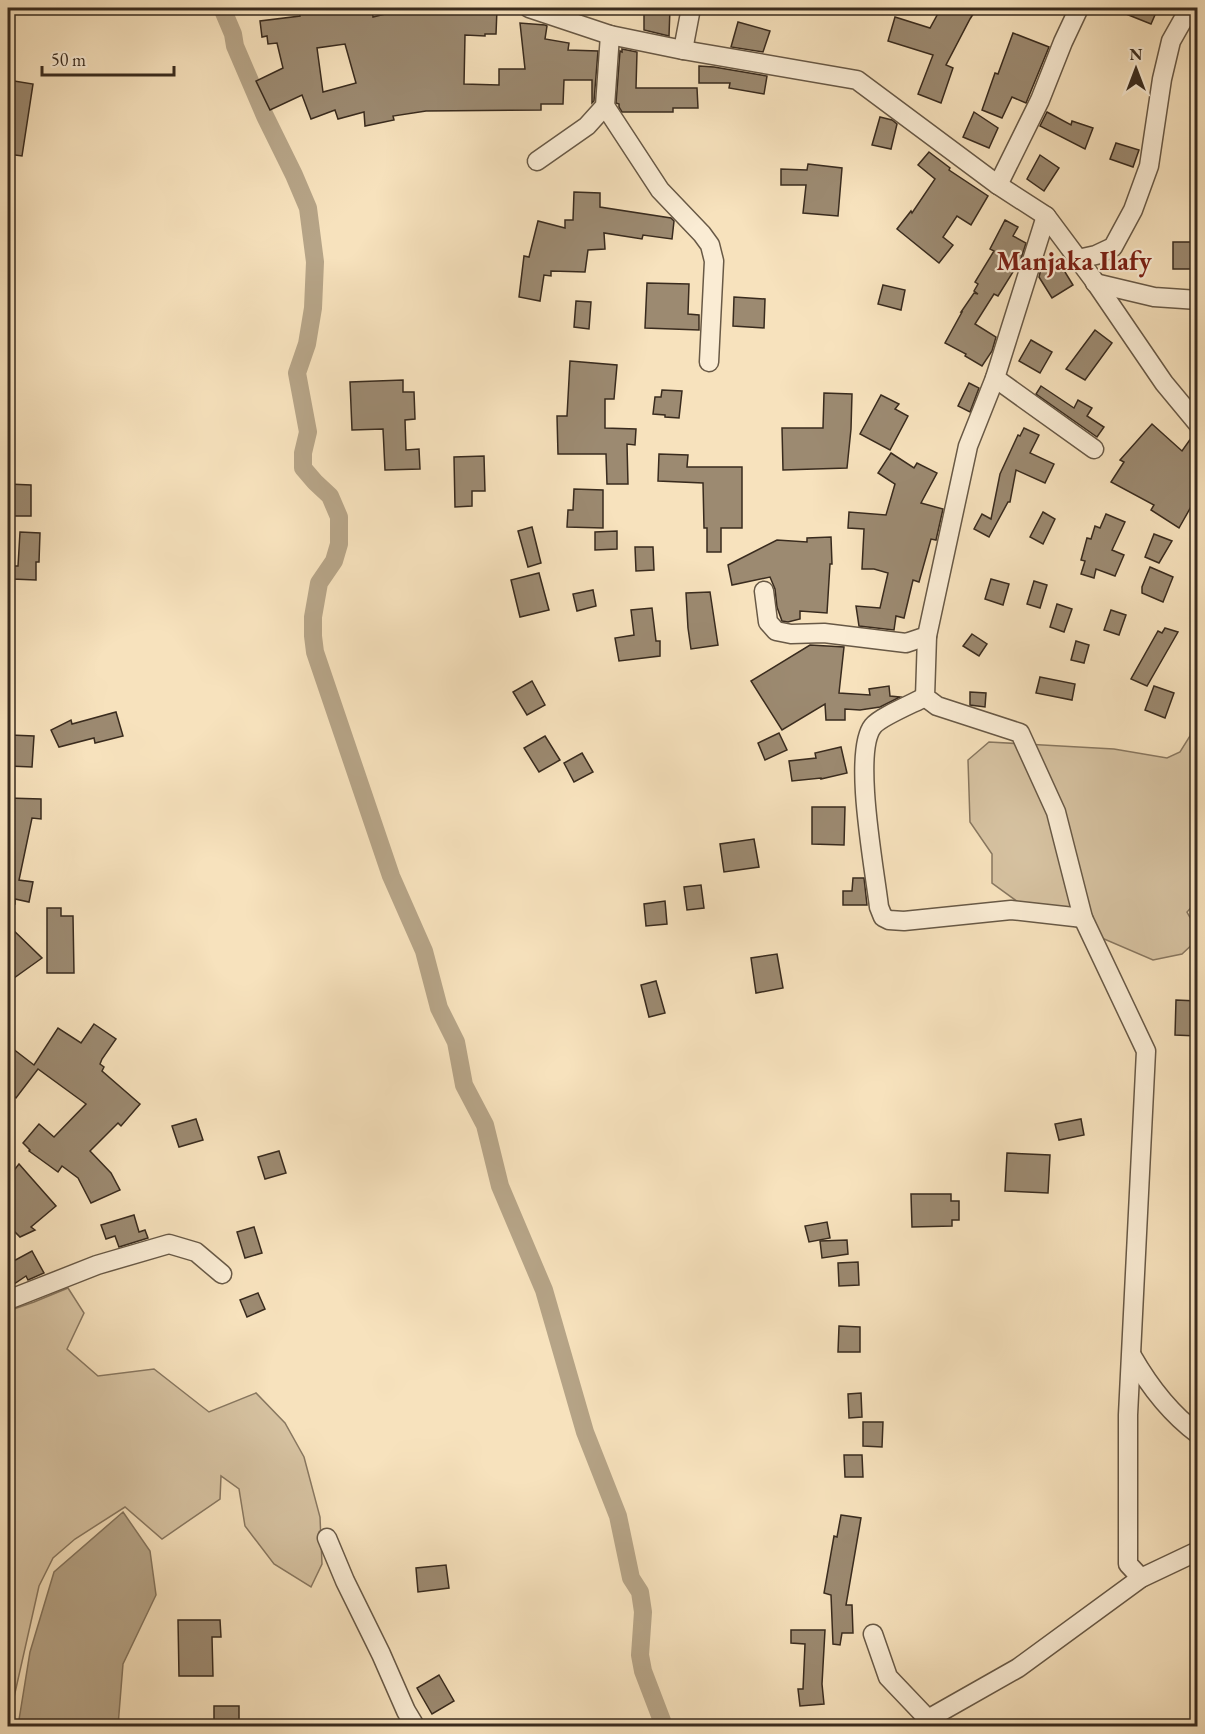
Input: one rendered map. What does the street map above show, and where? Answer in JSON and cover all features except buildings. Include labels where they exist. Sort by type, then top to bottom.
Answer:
[{"type":"street","points":[[528,8],[610,35],[856,80],[998,185],[1046,216],[1164,383],[1197,424]]},
{"type":"street","points":[[683,50],[691,8]]},
{"type":"street","points":[[998,185],[1040,100],[1078,8]]},
{"type":"street","points":[[1078,259],[1096,255],[1113,247],[1133,210],[1149,166],[1160,90],[1171,42],[1184,18],[1197,13]]},
{"type":"street","points":[[610,35],[605,106],[660,190],[710,245],[714,261],[709,362]]},
{"type":"street","points":[[537,161],[587,126],[605,106]]},
{"type":"street","points":[[925,697],[927,636],[968,446],[995,378],[1046,216]]},
{"type":"street","points":[[1095,283],[1154,297],[1197,300]]},
{"type":"street","points":[[995,378],[1094,449]]},
{"type":"street","points":[[764,591],[768,622],[776,631],[791,634],[824,633],[906,643],[927,636]]},
{"type":"street","points":[[925,697],[937,706],[1020,733],[1056,812],[1083,918],[1146,1051],[1128,1415],[1128,1564],[1141,1578]]},
{"type":"street","points":[[925,697],[875,723],[867,734],[864,749],[864,784],[879,907],[883,917],[889,920],[904,921],[1011,910],[1083,918]]},
{"type":"street","points":[[8,1300],[97,1266],[169,1244],[196,1252],[222,1274]]},
{"type":"street","points":[[1131,1355],[1144,1377],[1185,1424],[1197,1434]]},
{"type":"street","points":[[327,1538],[345,1581],[415,1726]]},
{"type":"street","points":[[873,1635],[888,1677],[928,1719],[1018,1668],[1141,1578],[1197,1551]]},
{"type":"shaded area","points":[[1197,693],[1198,900],[1187,912],[1197,930],[1197,940],[1182,954],[1153,960],[1018,902],[992,883],[992,854],[970,822],[968,760],[989,742],[1114,749],[1167,758],[1180,752],[1190,736]]},
{"type":"shaded area","points":[[68,1288],[84,1313],[67,1349],[98,1376],[154,1369],[209,1412],[256,1393],[285,1423],[304,1457],[320,1517],[322,1564],[311,1587],[274,1564],[245,1526],[239,1489],[221,1476],[220,1499],[162,1539],[125,1507],[75,1539],[53,1558],[39,1586],[8,1726],[8,1311]]},
{"type":"shaded area","points":[[123,1512],[150,1551],[156,1595],[123,1664],[118,1726],[18,1726],[30,1652],[54,1572]]},
{"type":"waterway","points":[[222,8],[233,34],[235,46],[265,116],[308,208],[315,262],[313,308],[307,344],[297,373],[308,432],[303,453],[303,468],[330,496],[339,517],[339,544],[334,561],[319,583],[313,617],[315,652],[391,876],[424,951],[439,1008],[456,1042],[464,1085],[485,1125],[500,1186],[544,1290],[585,1432],[618,1516],[631,1578],[640,1592],[643,1612],[640,1655],[643,1671],[664,1726]]},
{"type":"district","name":"Manjaka Ilafy","points":[[1074,260]]}]
